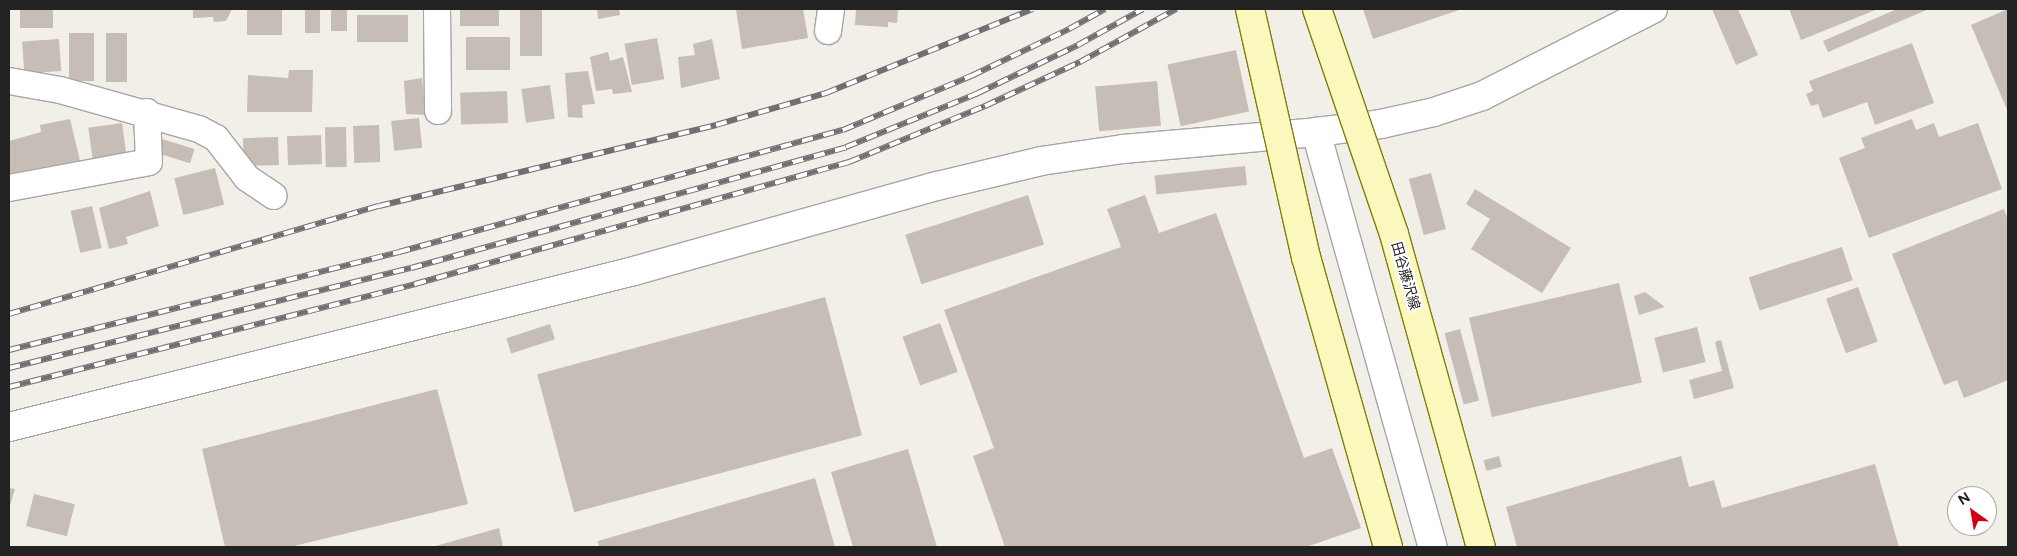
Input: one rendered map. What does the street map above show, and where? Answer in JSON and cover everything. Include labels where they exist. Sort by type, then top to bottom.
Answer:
[{"type":"main road","points":[[1250,9],[1306,257],[1388,547]]},
{"type":"main road","name":"田谷藤沢線","points":[[1317,9],[1394,234],[1481,547]]},
{"type":"street","points":[[437,9],[438,111]]},
{"type":"street","points":[[9,427],[634,271],[937,186],[1041,161],[1123,149],[1316,132],[1426,114],[1482,96],[1653,9]]},
{"type":"street","points":[[9,81],[60,90],[147,112],[216,138],[247,178],[274,196]]},
{"type":"street","points":[[9,188],[149,162],[147,112]]},
{"type":"street","points":[[1316,132],[1433,547]]},
{"type":"building","points":[[20,9],[53,9],[53,28],[20,28]]},
{"type":"building","points":[[193,9],[232,9],[226,21],[214,22],[213,17],[193,18]]},
{"type":"building","points":[[247,9],[282,9],[282,35],[247,35]]},
{"type":"building","points":[[305,9],[320,9],[320,33],[305,33]]},
{"type":"building","points":[[331,9],[347,9],[347,31],[331,31]]},
{"type":"building","points":[[460,9],[499,9],[499,26],[460,26]]},
{"type":"building","points":[[520,9],[542,9],[542,56],[520,56]]},
{"type":"building","points":[[597,9],[619,9],[620,15],[598,19]]},
{"type":"building","points":[[736,9],[803,9],[808,38],[742,49]]},
{"type":"building","points":[[856,9],[898,9],[897,23],[888,22],[888,27],[855,25]]},
{"type":"building","points":[[1363,9],[1462,9],[1373,39]]},
{"type":"building","points":[[1712,9],[1738,9],[1758,55],[1736,65]]},
{"type":"building","points":[[1789,9],[1878,9],[1801,40]]},
{"type":"building","points":[[1897,9],[1929,9],[1828,52],[1823,41]]},
{"type":"building","points":[[2008,9],[2008,112],[1971,25]]},
{"type":"building","points":[[357,15],[408,15],[408,42],[357,42]]},
{"type":"building","points":[[69,33],[94,33],[94,81],[69,81]]},
{"type":"building","points":[[106,33],[127,33],[127,82],[106,82]]},
{"type":"building","points":[[466,37],[510,37],[510,70],[466,70]]},
{"type":"building","points":[[657,38],[664,79],[632,85],[625,44]]},
{"type":"building","points":[[59,39],[61,71],[24,74],[22,42]]},
{"type":"building","points":[[712,39],[720,79],[681,88],[678,57],[695,55],[693,44]]},
{"type":"building","points":[[1912,43],[1934,103],[1875,125],[1867,102],[1823,118],[1818,104],[1811,106],[1806,94],[1813,91],[1809,81]]},
{"type":"building","points":[[1236,50],[1249,112],[1181,126],[1168,65]]},
{"type":"building","points":[[608,52],[610,61],[623,57],[632,92],[613,94],[612,89],[596,91],[590,57]]},
{"type":"building","points":[[289,70],[313,70],[312,112],[247,112],[248,75],[288,78]]},
{"type":"building","points":[[588,71],[595,104],[582,105],[583,118],[568,117],[565,73]]},
{"type":"building","points":[[422,78],[426,115],[406,114],[404,81]]},
{"type":"building","points":[[1157,81],[1161,126],[1099,131],[1095,86]]},
{"type":"building","points":[[550,85],[555,119],[526,123],[521,89]]},
{"type":"building","points":[[507,91],[508,123],[461,125],[460,93]]},
{"type":"building","points":[[419,118],[422,148],[394,151],[391,121]]},
{"type":"building","points":[[70,119],[81,165],[9,184],[9,141],[41,132],[40,125]]},
{"type":"building","points":[[1912,119],[1916,130],[1934,123],[1939,137],[1978,123],[2002,189],[1869,238],[1839,158],[1865,148],[1861,138]]},
{"type":"building","points":[[122,123],[127,157],[93,161],[88,128]]},
{"type":"building","points":[[379,125],[380,162],[354,163],[353,126]]},
{"type":"building","points":[[325,127],[346,127],[347,167],[326,167]]},
{"type":"building","points":[[321,135],[322,164],[288,165],[287,136]]},
{"type":"building","points":[[278,137],[279,165],[244,166],[243,138]]},
{"type":"building","points":[[162,139],[195,149],[190,163],[158,153]]},
{"type":"building","points":[[1245,166],[1247,185],[1156,194],[1154,176]]},
{"type":"building","points":[[215,168],[224,205],[183,215],[174,178]]},
{"type":"building","points":[[1431,173],[1446,229],[1424,235],[1409,179]]},
{"type":"building","points":[[1475,189],[1571,248],[1542,293],[1471,249],[1490,219],[1466,204]]},
{"type":"building","points":[[150,191],[159,226],[126,237],[128,244],[109,249],[99,208]]},
{"type":"building","points":[[1028,195],[1044,244],[921,284],[905,235]]},
{"type":"building","points":[[1145,195],[1159,233],[1216,213],[1304,458],[1332,448],[1361,528],[1306,547],[1005,547],[973,456],[994,448],[944,310],[1121,247],[1107,209]]},
{"type":"building","points":[[92,206],[102,248],[80,253],[71,211]]},
{"type":"building","points":[[2004,209],[2008,220],[2008,380],[1964,398],[1957,380],[1944,385],[1892,254]]},
{"type":"building","points":[[1842,247],[1853,280],[1760,311],[1749,277]]},
{"type":"building","points":[[1619,283],[1642,382],[1492,417],[1469,318]]},
{"type":"building","points":[[1858,287],[1878,342],[1846,353],[1826,299]]},
{"type":"building","points":[[1645,292],[1665,307],[1639,315],[1634,296]]},
{"type":"building","points":[[825,297],[862,435],[574,512],[537,374]]},
{"type":"building","points":[[940,323],[958,372],[920,386],[902,337]]},
{"type":"building","points":[[550,324],[555,339],[511,353],[506,338]]},
{"type":"building","points":[[1697,327],[1706,362],[1663,373],[1654,338]]},
{"type":"building","points":[[1460,329],[1479,400],[1464,405],[1445,333]]},
{"type":"building","points":[[1721,340],[1734,388],[1694,399],[1689,380],[1722,371],[1715,342]]},
{"type":"building","points":[[437,389],[468,504],[290,547],[225,547],[202,449]]},
{"type":"building","points":[[908,449],[937,547],[853,547],[831,472]]},
{"type":"building","points":[[1499,456],[1502,467],[1486,471],[1484,460]]},
{"type":"building","points":[[1681,456],[1689,487],[1714,480],[1722,508],[1875,464],[1899,547],[1517,547],[1506,507]]},
{"type":"building","points":[[815,478],[835,547],[599,547],[598,541]]},
{"type":"building","points":[[9,488],[15,489],[9,509]]},
{"type":"building","points":[[34,494],[75,504],[67,536],[26,526]]},
{"type":"building","points":[[499,528],[503,547],[432,547]]},
{"type":"railway","points":[[9,314],[379,206],[716,125],[826,93],[1033,9]]},
{"type":"railway","points":[[9,350],[399,252],[843,130],[971,76],[1069,29],[1105,9]]},
{"type":"railway","points":[[9,368],[411,268],[846,147],[978,93],[1078,45],[1143,9]]},
{"type":"railway","points":[[9,387],[415,284],[849,162],[985,106],[1080,62],[1176,9]]}]
